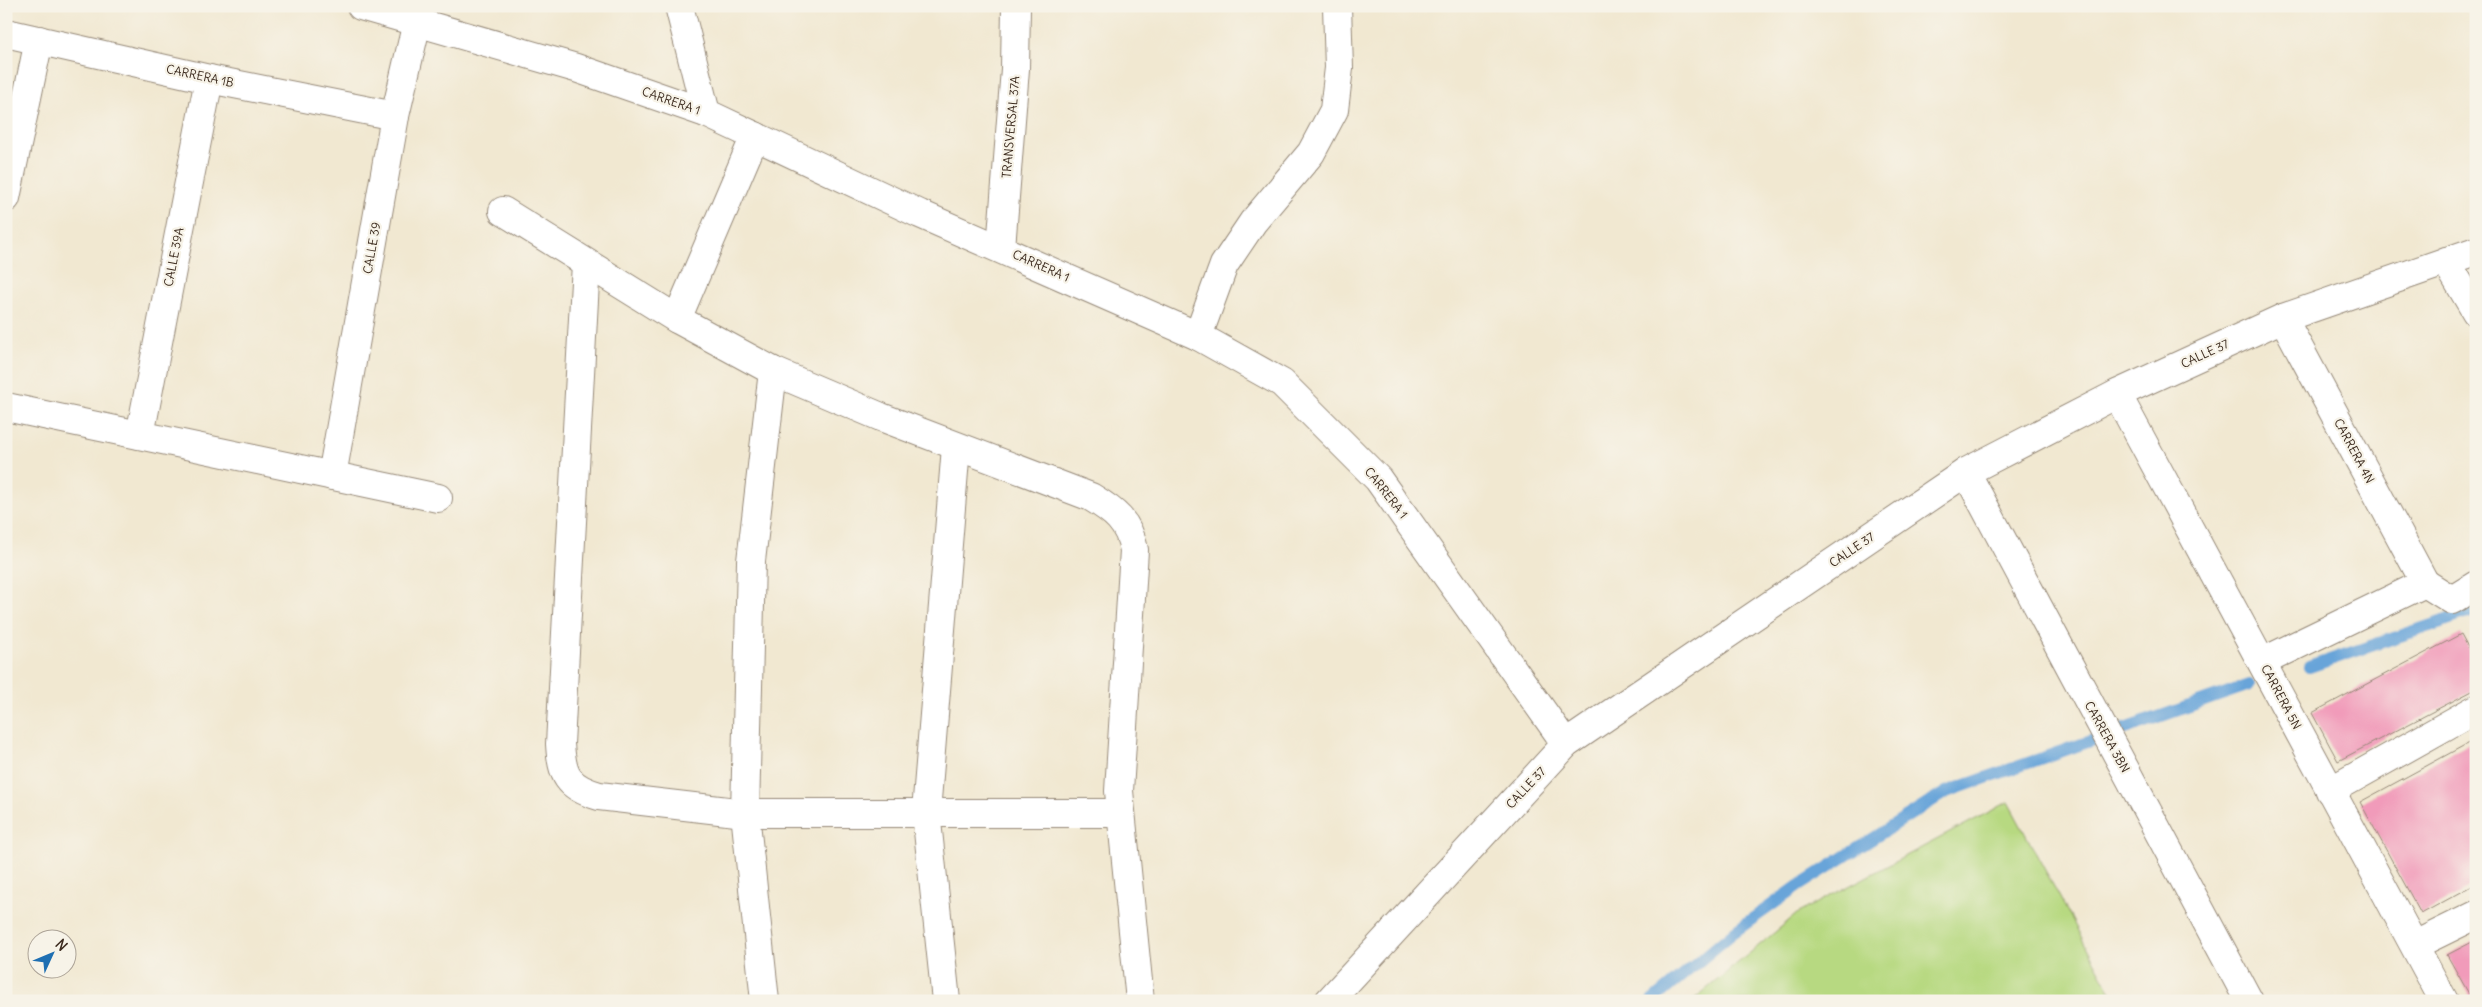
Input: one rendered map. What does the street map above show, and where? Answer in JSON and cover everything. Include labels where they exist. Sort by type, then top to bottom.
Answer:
[{"type":"street","name":"CARRERA 1","points":[[361,6],[576,68],[706,113],[920,214],[1198,336],[1282,384],[1378,479],[1566,744]]},
{"type":"street","points":[[679,6],[706,113]]},
{"type":"street","name":"TRANSVERSAL 37A","points":[[1000,248],[1016,69],[1016,6]]},
{"type":"street","points":[[1198,336],[1224,265],[1252,222],[1311,153],[1334,110],[1339,68],[1337,6]]},
{"type":"street","name":"CALLE 39","points":[[332,476],[395,116],[417,22]]},
{"type":"street","name":"CARRERA 1B","points":[[6,32],[209,79],[395,116]]},
{"type":"street","points":[[6,198],[39,40]]},
{"type":"street","name":"CALLE 39A","points":[[140,435],[209,79]]},
{"type":"street","points":[[677,319],[755,136]]},
{"type":"street","points":[[503,211],[677,319],[773,371],[956,447],[1091,497],[1118,516],[1131,534],[1134,550],[1119,791],[1140,1001]]},
{"type":"street","name":"CALLE 37","points":[[1329,1001],[1566,744],[1966,472],[2117,394],[2283,318],[2476,251]]},
{"type":"street","points":[[2446,261],[2476,312]]},
{"type":"street","points":[[586,262],[560,744],[561,767],[570,782],[584,792],[599,796],[745,813],[1121,813]]},
{"type":"street","name":"CARRERA 4N","points":[[2283,318],[2425,583]]},
{"type":"street","points":[[765,1001],[745,813],[751,561],[773,371]]},
{"type":"street","name":"CARRERA 5N","points":[[2117,394],[2444,1001]]},
{"type":"street","points":[[6,407],[438,498]]},
{"type":"street","points":[[946,1001],[926,812],[956,447]]},
{"type":"street","name":"CARRERA 3BN","points":[[1966,472],[2077,685],[2142,800],[2249,1001]]},
{"type":"street","points":[[2262,662],[2425,583],[2452,600],[2476,585]]},
{"type":"street","points":[[2330,791],[2476,709]]},
{"type":"street","points":[[2415,945],[2476,915]]},
{"type":"green space","points":[[2008,802],[2116,1001],[1692,1001],[1798,913]]},
{"type":"building","points":[[2461,634],[2476,662],[2476,689],[2338,761],[2312,713]]},
{"type":"building","points":[[2476,739],[2476,884],[2421,914],[2360,802]]},
{"type":"building","points":[[2476,940],[2476,1001],[2473,1001],[2447,955]]},
{"type":"waterway","points":[[2309,667],[2476,610]]},
{"type":"waterway","points":[[1652,1001],[1734,932],[1797,887],[1946,792],[2249,685]]}]
